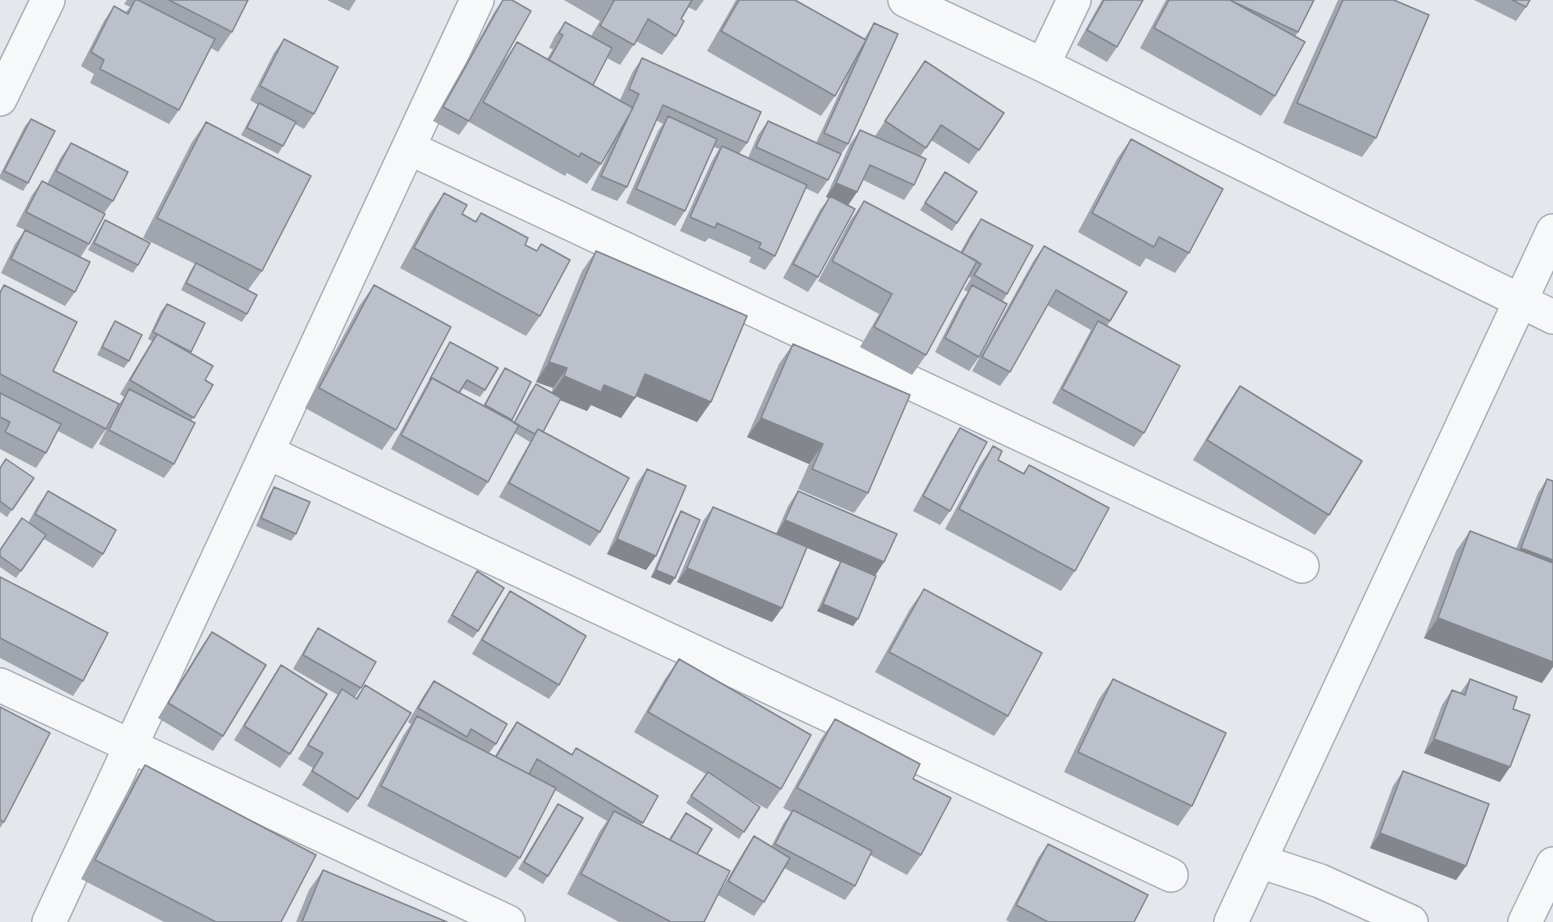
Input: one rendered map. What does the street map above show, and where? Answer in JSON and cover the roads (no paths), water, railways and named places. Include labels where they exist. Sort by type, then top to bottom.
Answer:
[{"type":"street","points":[[0,99],[48,0]]},
{"type":"street","points":[[49,922],[477,0]]},
{"type":"street","points":[[904,0],[1043,65],[1553,318]]},
{"type":"street","points":[[1043,65],[1074,0]]},
{"type":"street","points":[[409,148],[1302,566]]},
{"type":"street","points":[[1231,922],[1553,231]]},
{"type":"street","points":[[267,452],[1171,875]]},
{"type":"street","points":[[0,685],[508,922]]},
{"type":"street","points":[[1259,861],[1320,881],[1411,922]]},
{"type":"street","points":[[1525,922],[1553,864]]}]
